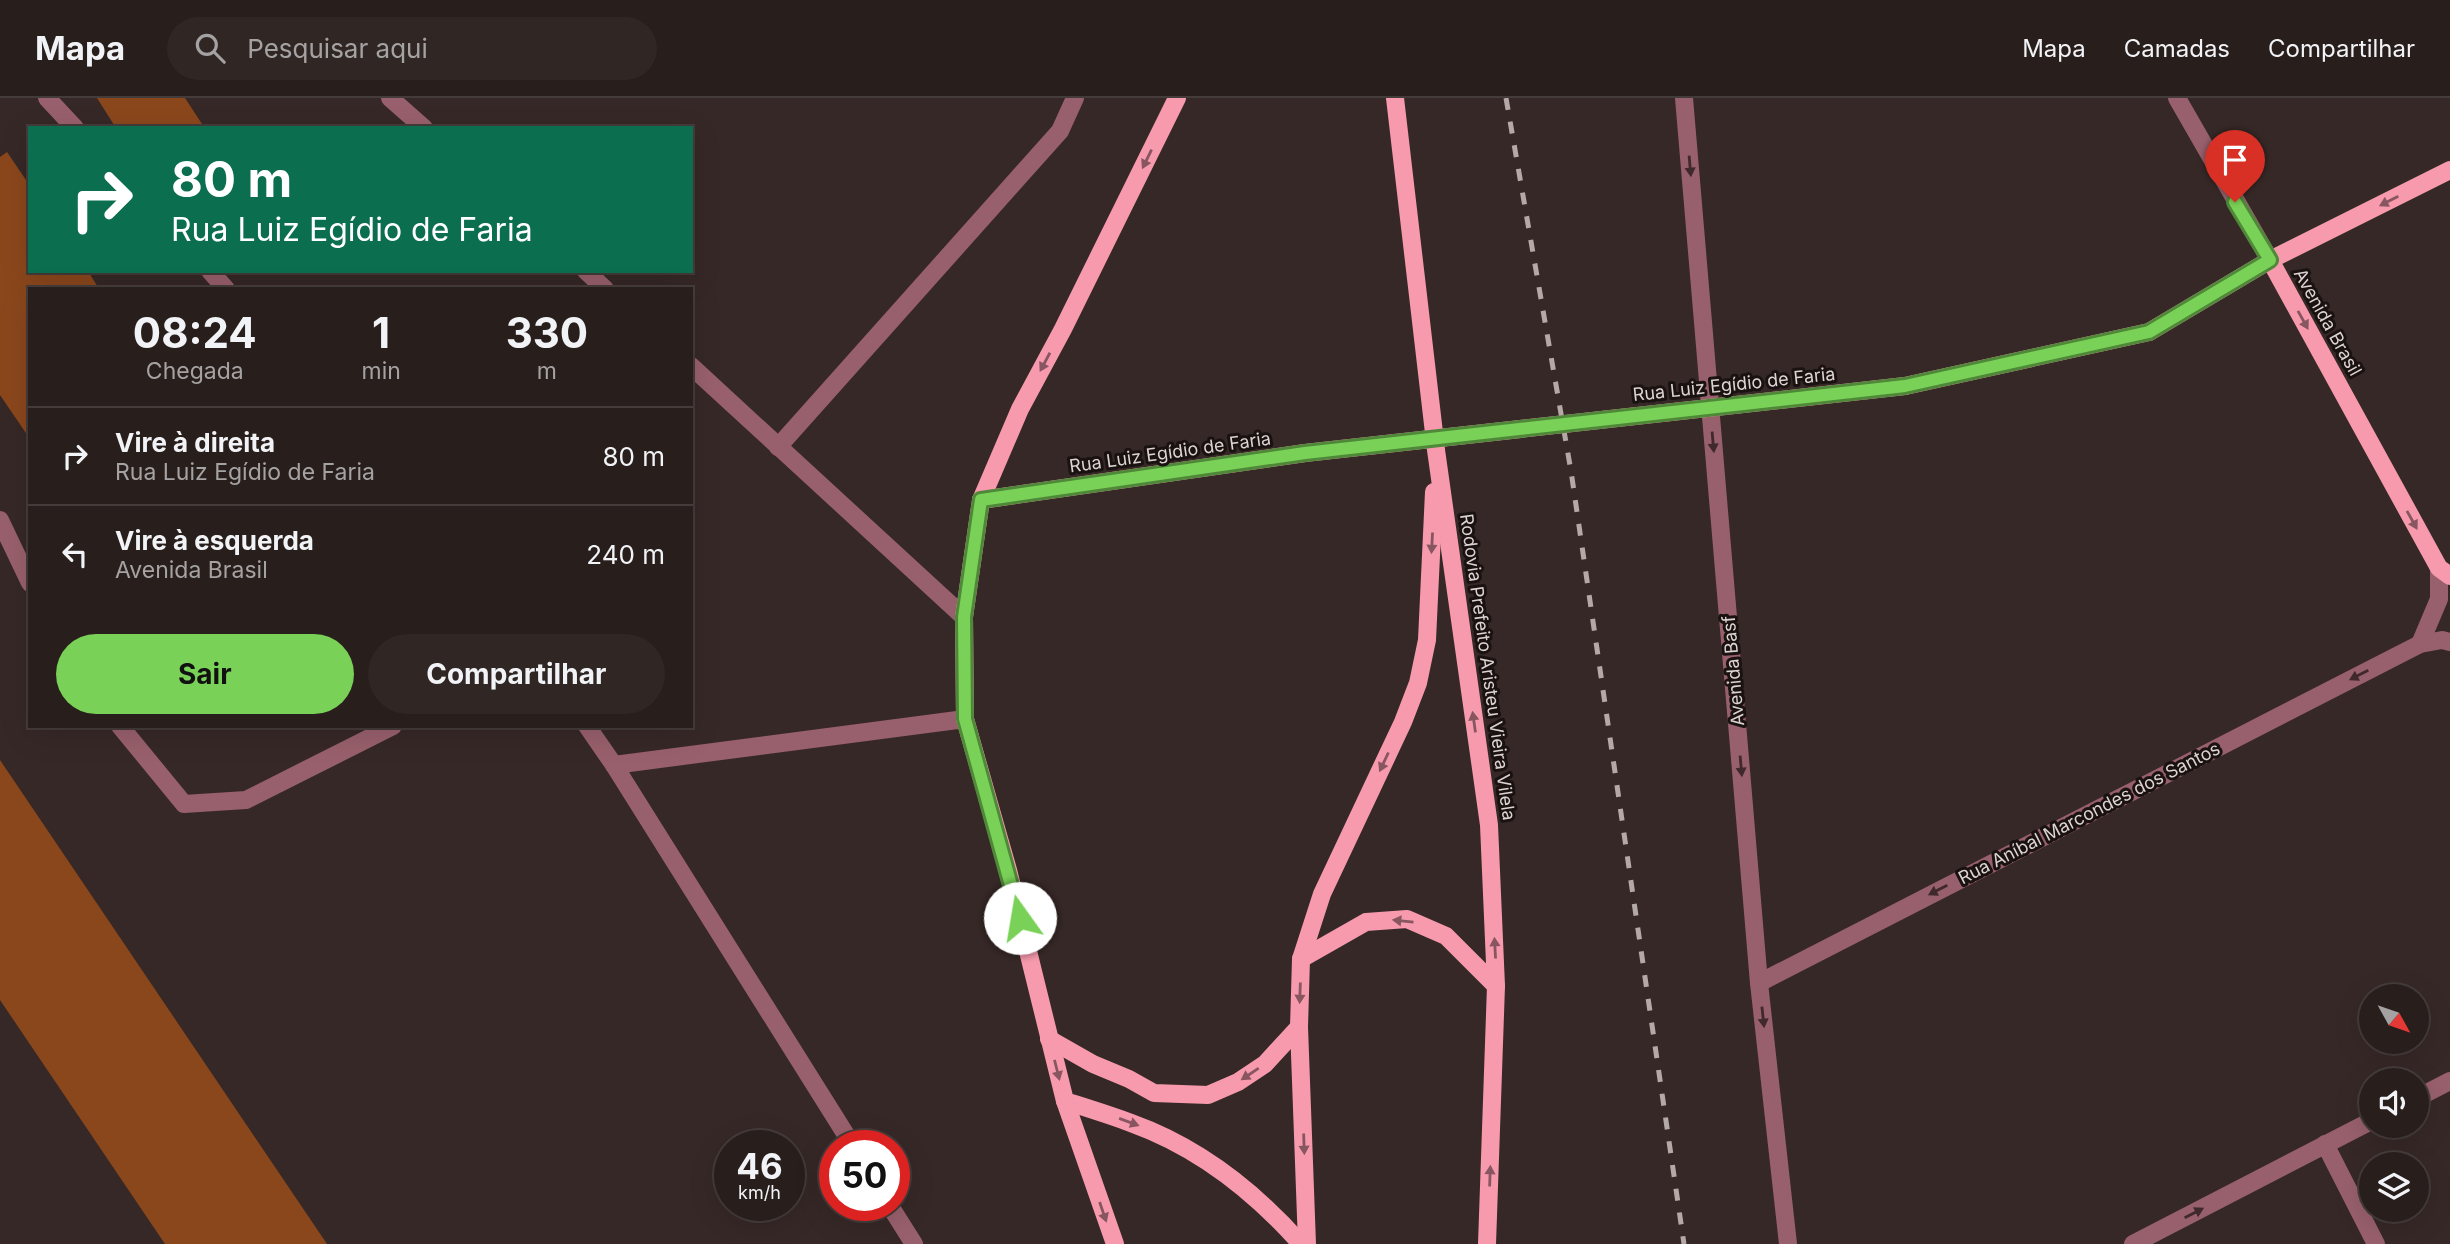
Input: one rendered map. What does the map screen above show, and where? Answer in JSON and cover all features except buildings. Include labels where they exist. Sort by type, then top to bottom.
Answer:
[{"type":"main road","points":[[1115,1244],[1065,1101],[1008,870],[965,719],[964,617],[981,500],[1020,409],[1063,329],[1177,98]]},
{"type":"main road","name":"Rodovia Prefeito Aristeu Vieira Vilela","points":[[1395,98],[1436,450],[1489,825],[1496,986],[1487,1244]]},
{"type":"main road","name":"Rua Luiz Egídio de Faria","points":[[981,500],[1305,453],[1905,386],[2149,332],[2270,260],[2450,170]]},
{"type":"main road","name":"Avenida Brasil","points":[[2270,260],[2444,572]]},
{"type":"main road","points":[[1307,1244],[1299,1027],[1301,959],[1322,894],[1403,722],[1418,683],[1427,640],[1436,450]]},
{"type":"main road","points":[[1301,959],[1366,922],[1407,919],[1446,936],[1496,986]]},
{"type":"main road","points":[[1049,1039],[1093,1064],[1154,1093],[1208,1095],[1238,1082],[1265,1064],[1299,1027]]},
{"type":"main road","points":[[1065,1101],[1133,1123],[1176,1143],[1245,1187],[1301,1244]]},
{"type":"street","points":[[47,98],[73,126]]},
{"type":"street","points":[[390,98],[422,126]]},
{"type":"street","points":[[778,447],[1060,131],[1074,98]]},
{"type":"street","name":"Avenida Basf","points":[[1684,98],[1759,984],[1788,1244]]},
{"type":"street","name":"Avenida Brasil","points":[[2177,98],[2270,260]]},
{"type":"street","points":[[212,273],[224,287]]},
{"type":"street","points":[[588,273],[603,287]]},
{"type":"street","points":[[693,368],[964,617]]},
{"type":"street","points":[[0,520],[28,579]]},
{"type":"street","points":[[2420,644],[2439,598],[2444,572]]},
{"type":"street","points":[[2420,644],[2442,640],[2450,642]]},
{"type":"street","name":"Rua Aníbal Marcondes dos Santos","points":[[1759,984],[2420,644]]},
{"type":"street","points":[[614,765],[965,719]]},
{"type":"street","points":[[122,728],[184,803],[246,800],[389,728]]},
{"type":"street","points":[[588,728],[843,1130]]},
{"type":"street","points":[[2429,1092],[2450,1081]]},
{"type":"street","points":[[2133,1244],[2359,1127]]},
{"type":"street","points":[[2325,1144],[2376,1244]]},
{"type":"street","points":[[899,1221],[914,1244]]},
{"type":"railway","points":[[1506,98],[1571,471],[1684,1244]]},
{"type":"route","points":[[1020,918],[965,719],[964,617],[981,500],[1305,453],[1905,386],[2149,332],[2270,260],[2235,202]]}]
